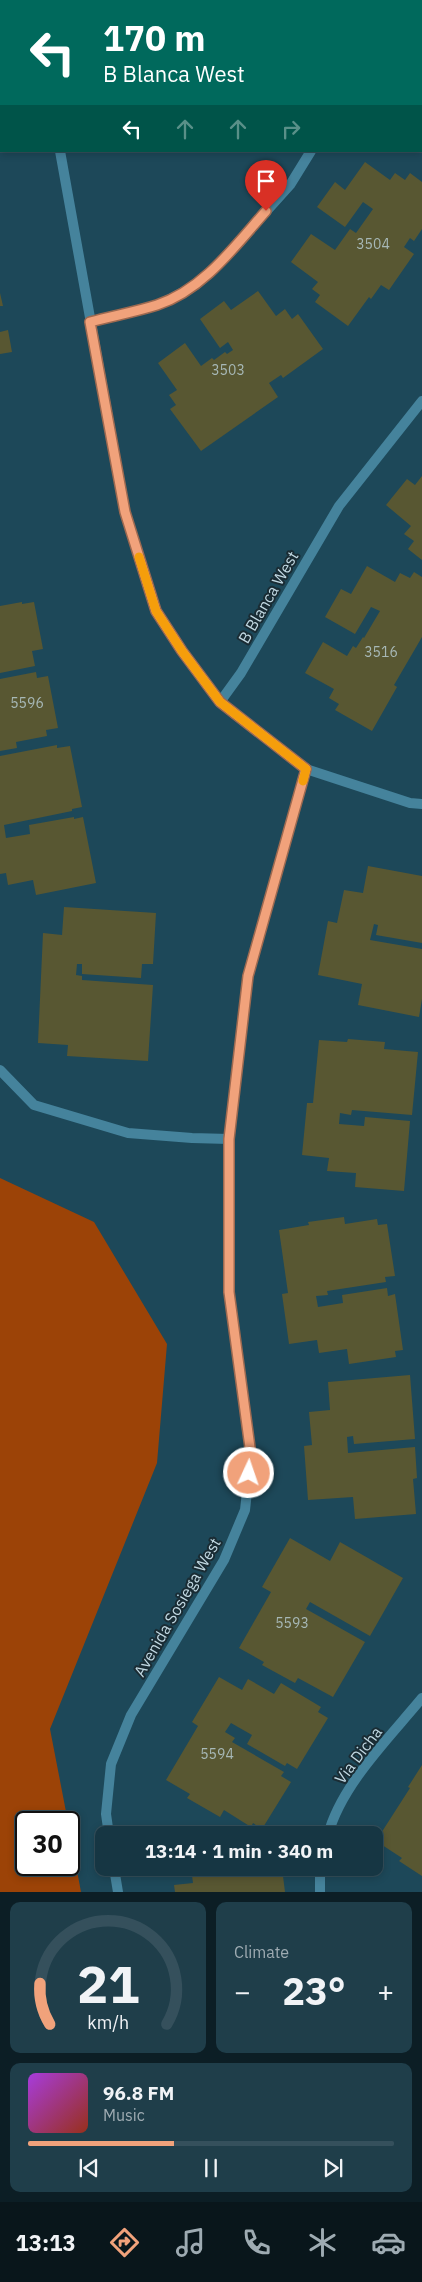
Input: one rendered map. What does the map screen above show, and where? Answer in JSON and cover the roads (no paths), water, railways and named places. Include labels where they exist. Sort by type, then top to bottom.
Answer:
[{"type":"street","points":[[60,152],[125,512],[156,611],[182,651],[220,702],[306,769],[410,803],[422,804]]},
{"type":"street","points":[[90,322],[158,305],[191,288],[219,264],[290,185],[310,152]]},
{"type":"street","name":"B Blanca West","points":[[220,702],[241,673],[339,506],[422,401]]},
{"type":"street","name":"Avenida Sosiega West","points":[[108,1826],[106,1814],[111,1764],[131,1715],[224,1560],[245,1510],[251,1455],[229,1292],[229,1139],[248,976],[306,769]]},
{"type":"street","points":[[0,1070],[34,1105],[128,1133],[229,1139]]},
{"type":"street","name":"Via Dicha","points":[[330,1826],[332,1818],[361,1772],[422,1698]]},
{"type":"street","points":[[115,1876],[118,1892]]},
{"type":"street","points":[[320,1876],[320,1892]]}]
